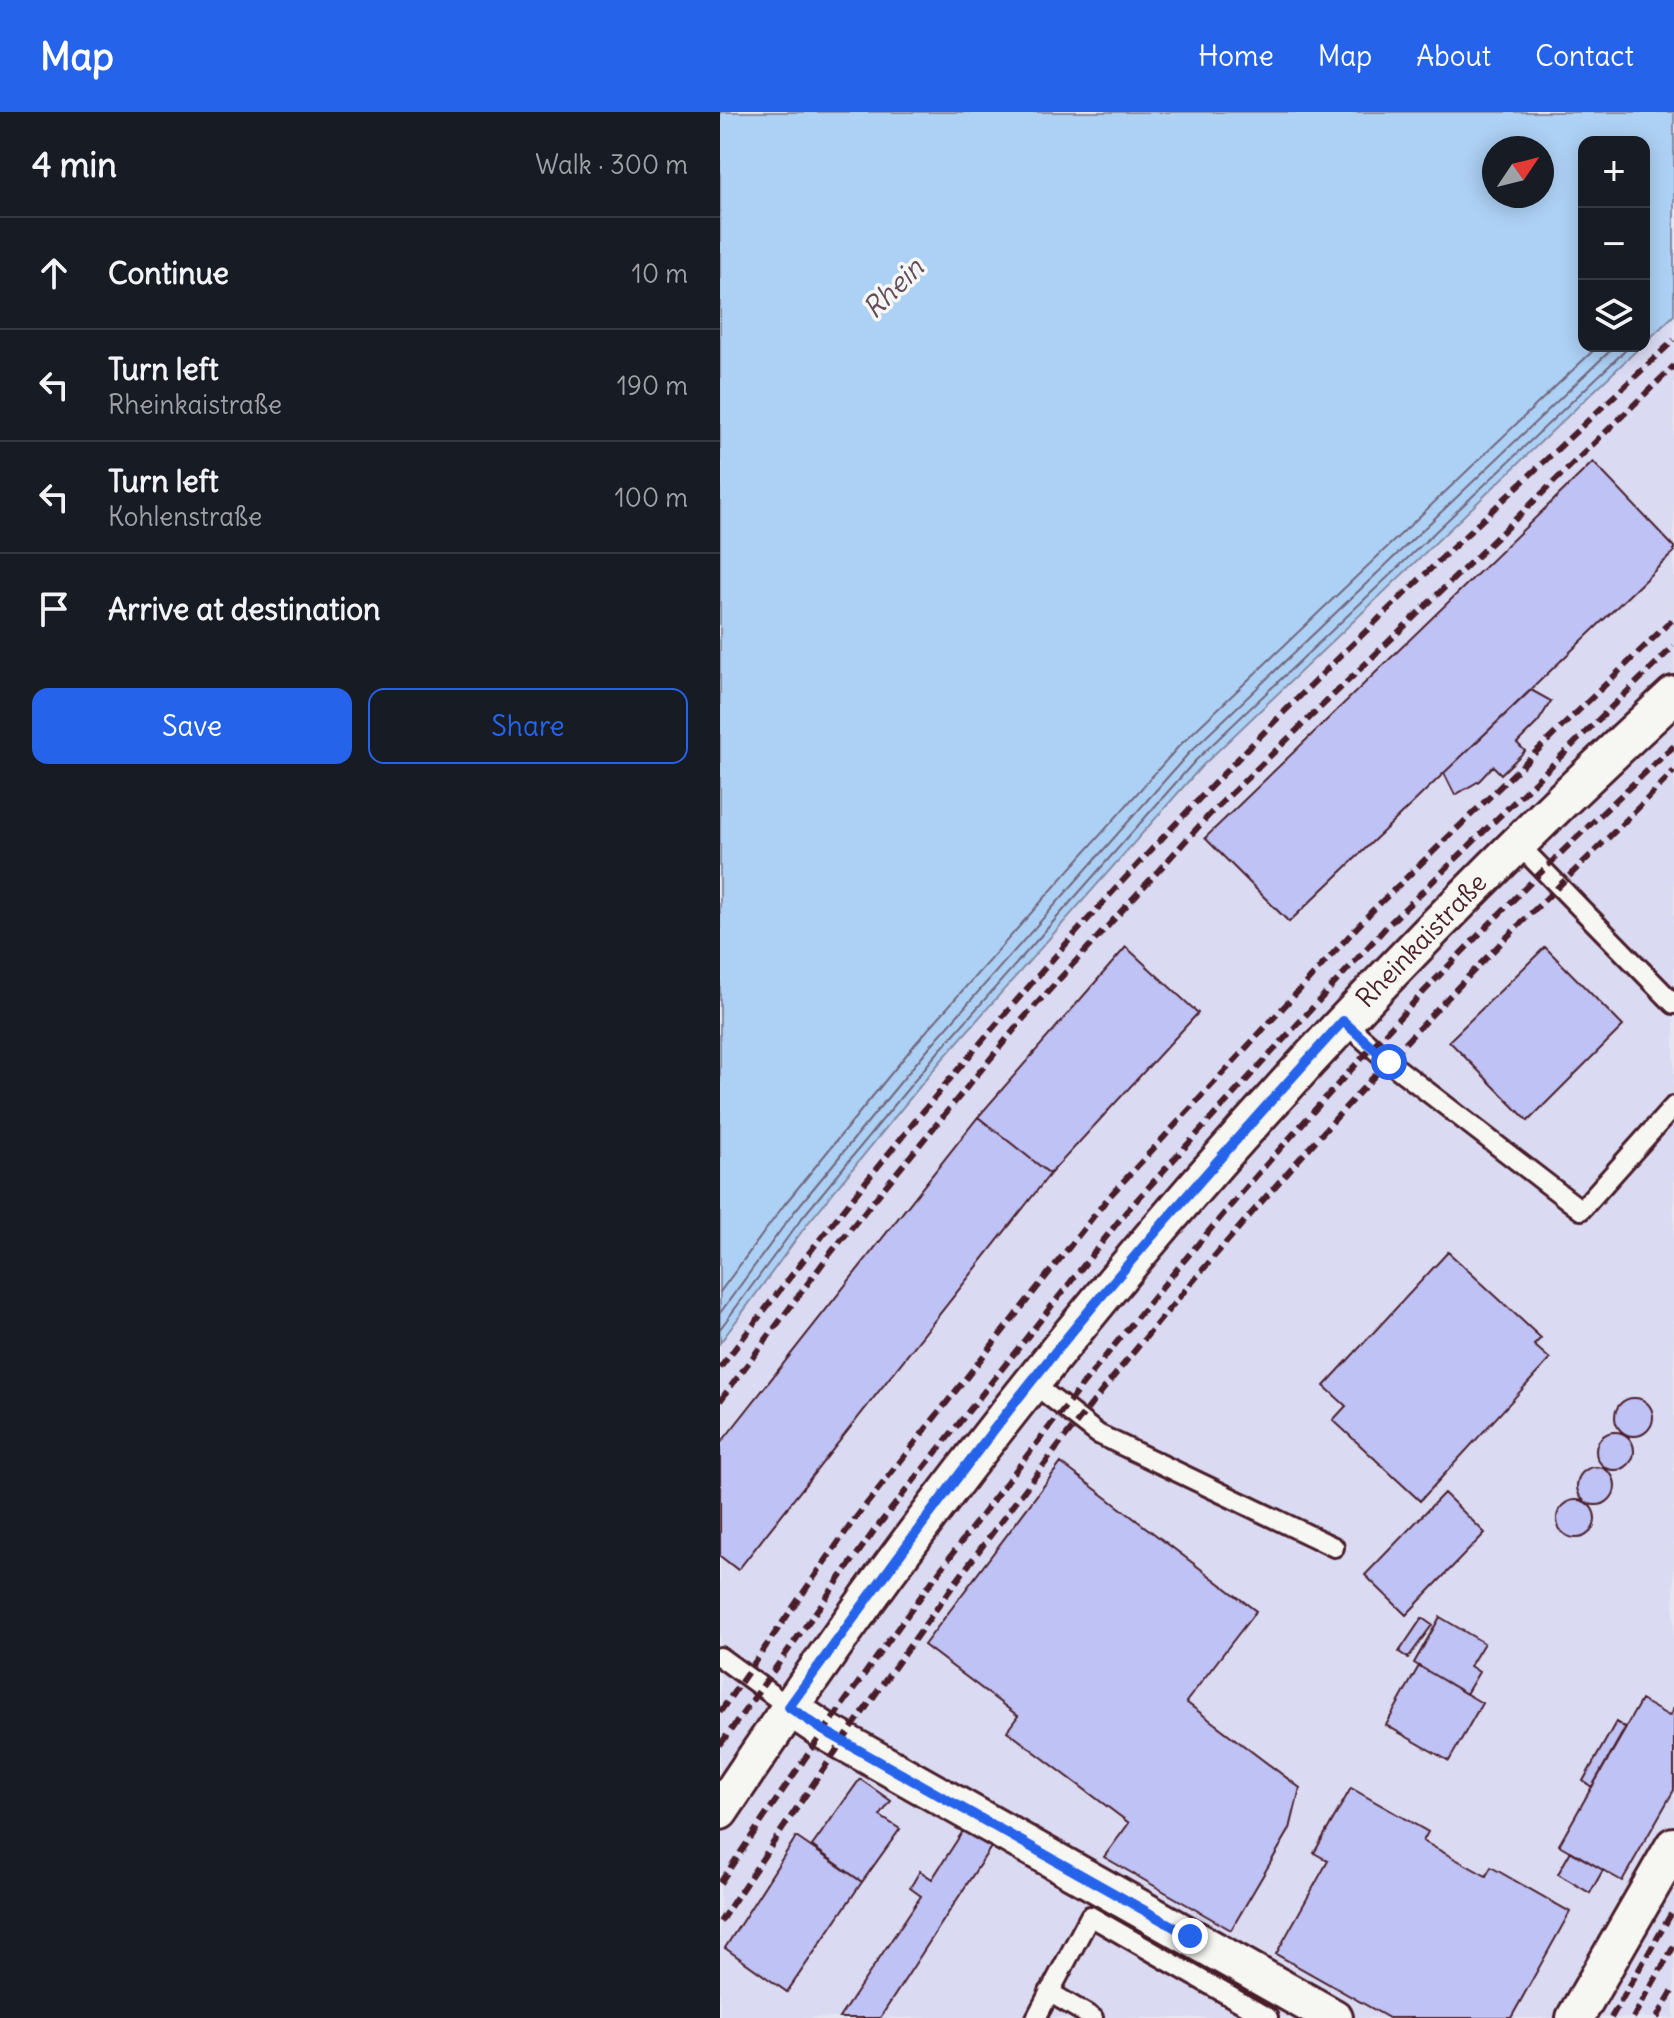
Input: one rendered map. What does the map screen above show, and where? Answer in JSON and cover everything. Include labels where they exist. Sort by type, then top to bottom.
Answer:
[{"type":"street","name":"Rheinkaistraße","points":[[720,1811],[789,1707],[932,1509],[1130,1261],[1343,1021],[1516,842],[1674,695]]},
{"type":"street","points":[[789,1707],[823,1730],[1334,2018]]},
{"type":"street","points":[[1575,2018],[1674,1846]]},
{"type":"lane","points":[[1516,842],[1674,1004]]},
{"type":"lane","points":[[1343,1021],[1389,1062],[1581,1210],[1674,1106]]},
{"type":"lane","points":[[1031,1382],[1098,1434],[1334,1547]]},
{"type":"lane","points":[[720,1657],[789,1707]]},
{"type":"lane","points":[[1036,2018],[1090,1916],[1268,2018]]},
{"type":"lane","points":[[1049,1992],[1093,2018]]},
{"type":"shaded area","points":[[1674,315],[1674,2018],[720,2018],[720,1343],[808,1223],[939,1063],[1201,767],[1635,352],[1650,352],[1650,338]]},
{"type":"water","name":"Rhein","points":[[720,112],[1674,112],[1674,315],[1650,338],[1650,136],[1578,136],[1578,352],[1635,352],[1201,767],[939,1063],[808,1223],[720,1343]]},
{"type":"building","points":[[1593,462],[1674,547],[1674,552],[1289,922],[1205,838]]},
{"type":"building","points":[[1531,690],[1551,701],[1538,722],[1517,743],[1525,751],[1501,774],[1493,766],[1479,781],[1455,795],[1444,773]]},
{"type":"building","points":[[1126,947],[1198,1013],[1050,1174],[978,1117]]},
{"type":"building","points":[[1545,947],[1623,1026],[1528,1121],[1449,1041]]},
{"type":"building","points":[[978,1117],[1050,1174],[738,1570],[720,1556],[720,1444]]},
{"type":"building","points":[[1448,1252],[1541,1338],[1534,1345],[1550,1359],[1420,1501],[1333,1420],[1346,1406],[1324,1386]]},
{"type":"building","points":[[1634,1398],[1647,1404],[1653,1417],[1647,1430],[1634,1436],[1621,1430],[1615,1417],[1621,1404]]},
{"type":"building","points":[[1615,1432],[1628,1438],[1634,1451],[1628,1464],[1615,1470],[1602,1464],[1596,1451],[1602,1438]]},
{"type":"building","points":[[1061,1463],[1256,1611],[1186,1702],[1300,1788],[1290,1829],[1231,1930],[1104,1857],[1129,1823],[1007,1731],[1018,1716],[924,1645]]},
{"type":"building","points":[[1596,1467],[1609,1473],[1615,1486],[1609,1499],[1596,1505],[1583,1499],[1577,1486],[1583,1473]]},
{"type":"building","points":[[1444,1493],[1485,1533],[1406,1615],[1365,1575]]},
{"type":"building","points":[[1576,1500],[1589,1506],[1595,1519],[1589,1532],[1576,1538],[1563,1532],[1557,1519],[1563,1506]]},
{"type":"building","points":[[1440,1617],[1484,1643],[1470,1666],[1479,1672],[1466,1694],[1414,1663]]},
{"type":"building","points":[[1422,1618],[1432,1625],[1408,1658],[1399,1652]]},
{"type":"building","points":[[1419,1666],[1482,1703],[1449,1761],[1386,1725]]},
{"type":"building","points":[[1641,1700],[1669,1716],[1674,1708],[1674,1790],[1622,1881],[1559,1845]]},
{"type":"building","points":[[1616,1722],[1626,1728],[1592,1787],[1583,1781]]},
{"type":"building","points":[[860,1779],[891,1801],[880,1816],[900,1829],[862,1882],[812,1846]]},
{"type":"building","points":[[1351,1788],[1428,1832],[1423,1841],[1486,1876],[1491,1867],[1570,1912],[1511,2018],[1389,2018],[1276,1954],[1328,1861],[1314,1853]]},
{"type":"building","points":[[963,1831],[991,1847],[880,2018],[839,2018],[921,1896],[910,1888],[920,1871],[932,1879]]},
{"type":"building","points":[[796,1837],[862,1882],[787,1992],[725,1948]]},
{"type":"building","points":[[1571,1851],[1603,1870],[1590,1893],[1558,1874]]},
{"type":"railway","points":[[720,1368],[953,1075],[1138,864],[1259,737],[1376,622],[1674,340]]},
{"type":"railway","points":[[720,1401],[829,1255],[1023,1019],[1211,813],[1674,366]]},
{"type":"railway","points":[[720,1712],[854,1520],[1108,1198],[1372,911],[1674,618]]},
{"type":"railway","points":[[720,1745],[874,1531],[1125,1213],[1388,925],[1674,646]]},
{"type":"railway","points":[[720,1883],[934,1579],[1046,1431],[1163,1286],[1284,1145],[1409,1007],[1539,874],[1674,746]]},
{"type":"railway","points":[[720,1922],[947,1594],[1130,1357],[1269,1193],[1384,1065],[1674,771]]},
{"type":"railway","points":[[1611,2018],[1674,1909]]},
{"type":"railway","points":[[1633,2018],[1674,1946]]},
{"type":"railway","points":[[1657,2018],[1674,1988]]},
{"type":"route","points":[[1190,1936],[823,1730],[789,1707],[932,1509],[1031,1382],[1244,1129],[1343,1021],[1389,1062]]}]
